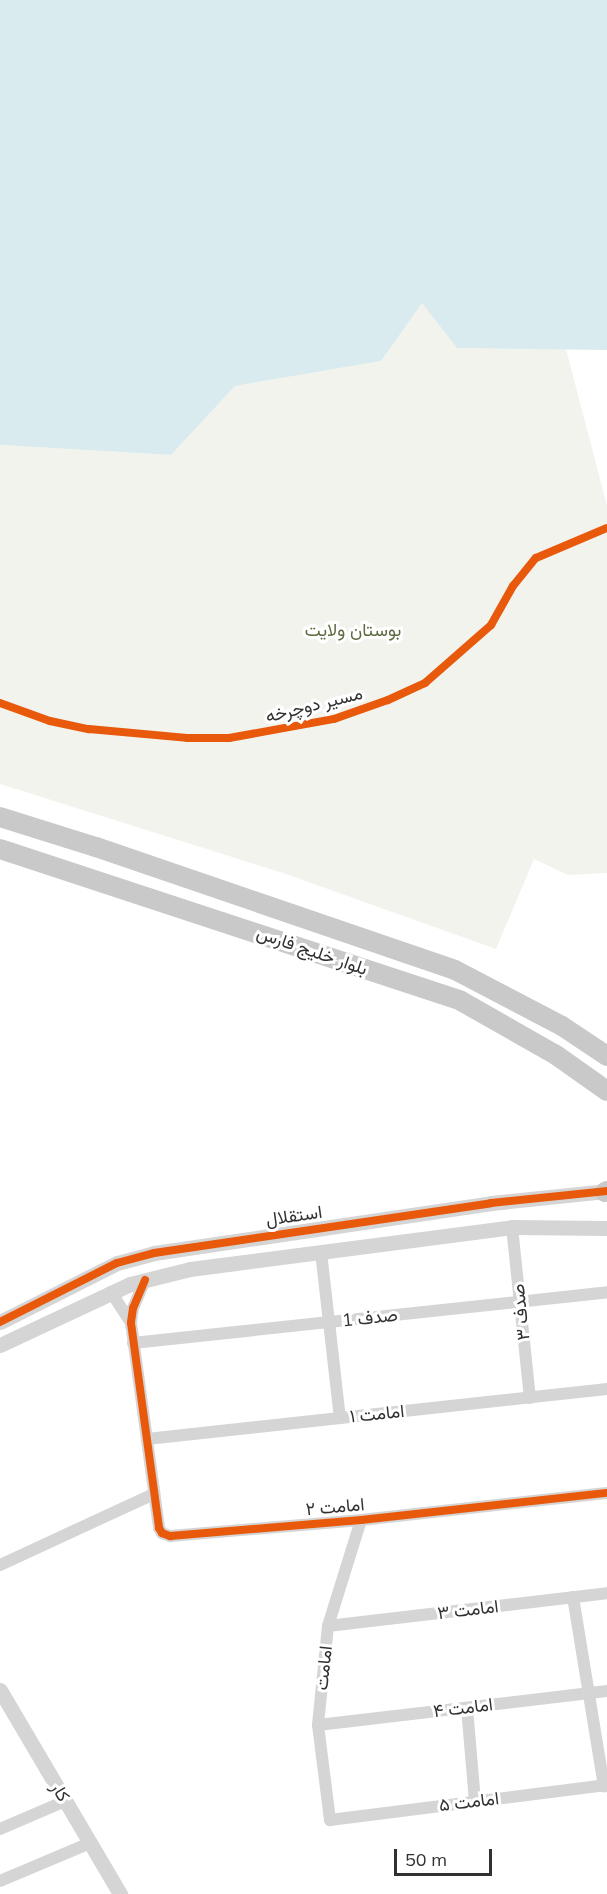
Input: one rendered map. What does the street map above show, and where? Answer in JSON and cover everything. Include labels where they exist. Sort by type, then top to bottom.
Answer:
[{"type":"main road","name":"بلوار خلیج فارس","points":[[0,817],[96,847],[455,970],[562,1026],[607,1056]]},
{"type":"main road","name":"بلوار خلیج فارس","points":[[0,849],[461,1001],[556,1055],[607,1091]]},
{"type":"street","name":"استقلال","points":[[0,1322],[117,1263],[154,1253],[491,1203],[606,1191]]},
{"type":"street","points":[[0,1345],[111,1292],[145,1280],[190,1269],[512,1227],[592,1226],[607,1228]]},
{"type":"street","name":"صدف ۳","points":[[512,1227],[530,1398]]},
{"type":"street","points":[[321,1252],[340,1418]]},
{"type":"street","points":[[131,1323],[133,1308],[145,1280]]},
{"type":"street","points":[[111,1292],[131,1323]]},
{"type":"street","name":"صدف 1","points":[[133,1343],[607,1292]]},
{"type":"street","name":"امامت ۲","points":[[131,1323],[159,1528],[162,1533],[170,1536],[361,1520],[607,1493]]},
{"type":"street","name":"امامت ۱","points":[[147,1438],[607,1389]]},
{"type":"street","points":[[0,1565],[154,1494]]},
{"type":"street","name":"امامت","points":[[330,1820],[318,1725],[328,1626],[361,1520]]},
{"type":"street","name":"امامت ۳","points":[[328,1626],[607,1593]]},
{"type":"street","points":[[573,1597],[605,1785]]},
{"type":"street","name":"کار","points":[[0,1690],[120,1894]]},
{"type":"street","name":"امامت ۴","points":[[318,1725],[607,1691]]},
{"type":"street","points":[[467,1708],[475,1802]]},
{"type":"street","name":"امامت ۵","points":[[330,1820],[605,1785]]},
{"type":"street","points":[[0,1829],[65,1800]]},
{"type":"street","points":[[0,1881],[90,1843]]},
{"type":"green space","name":"بوستان ولایت","points":[[422,302],[457,348],[566,349],[607,506],[607,873],[568,875],[534,859],[496,949],[283,873],[0,784],[0,445],[171,455],[235,386],[381,361]]},
{"type":"shaded area","points":[[0,0],[607,0],[607,350],[457,348],[422,303],[381,361],[235,386],[171,455],[0,445]]},
{"type":"cycle path","name":"مسیر دوچرخه","points":[[0,703],[50,721],[89,729],[187,738],[229,738],[334,719],[388,700],[425,683],[491,625],[513,586],[536,558],[607,528]]},
{"type":"cycle path","points":[[0,1322],[117,1263],[154,1253],[491,1203],[607,1191]]},
{"type":"cycle path","points":[[145,1280],[133,1308],[131,1323],[159,1528],[162,1533],[170,1536],[361,1520],[607,1493]]}]
